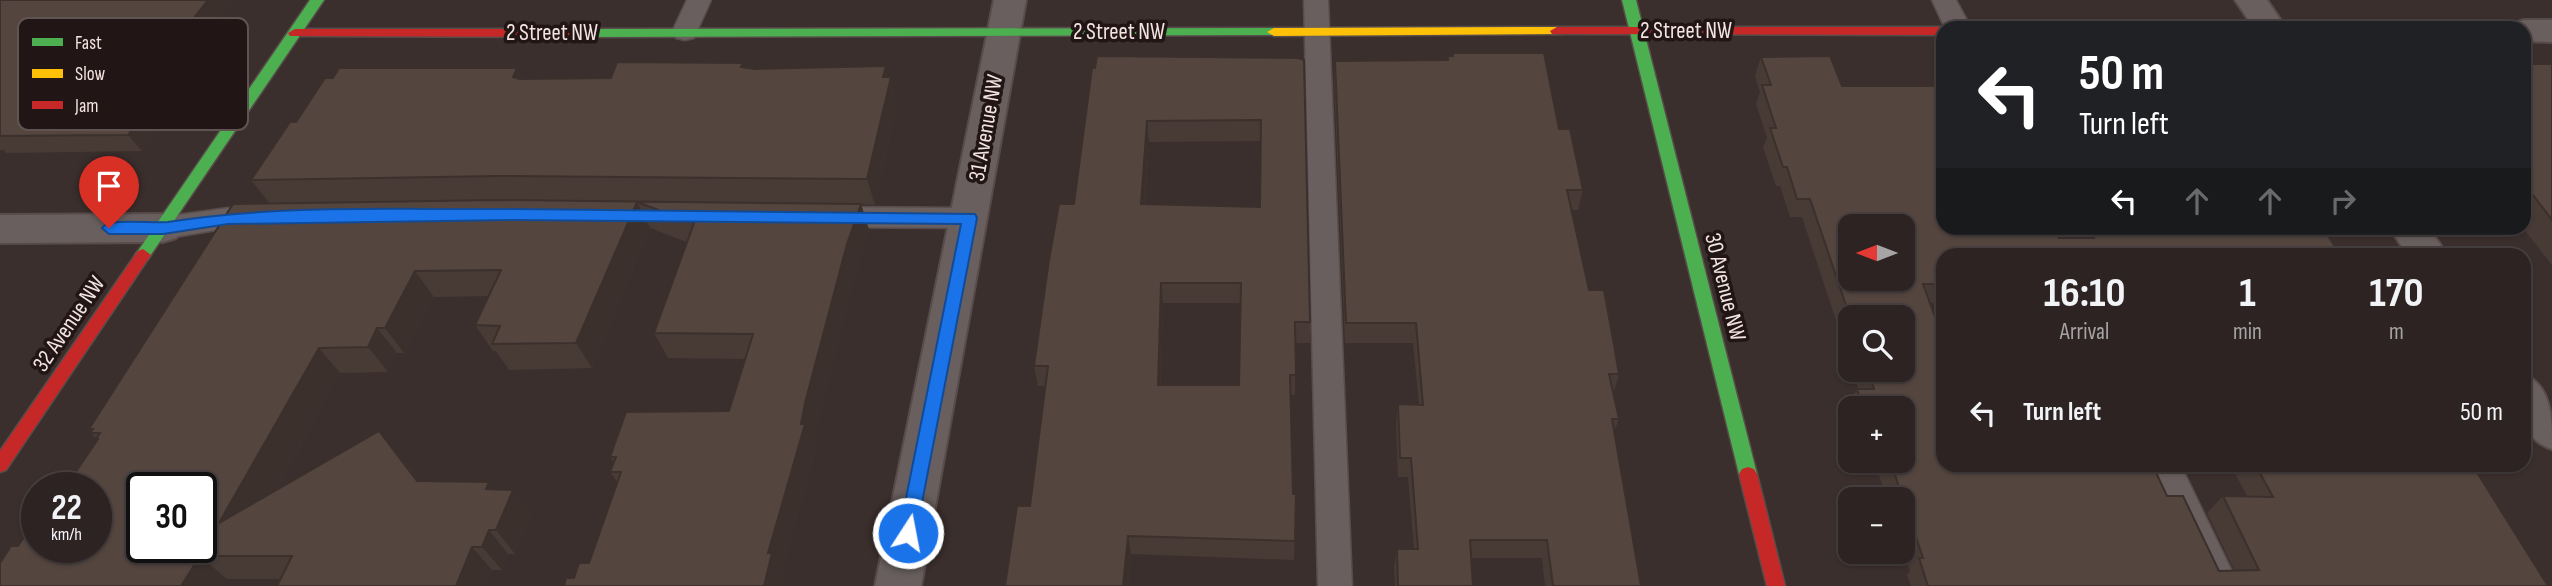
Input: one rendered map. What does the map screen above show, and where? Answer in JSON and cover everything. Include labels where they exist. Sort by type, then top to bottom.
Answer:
[{"type":"street","name":"32 Avenue NW","points":[[248,102],[317,0]]},
{"type":"street","name":"30 Avenue NW","points":[[1629,0],[1776,586]]},
{"type":"street","points":[[2251,0],[2265,21]]},
{"type":"street","name":"2 Street NW","points":[[295,33],[685,32],[1007,16],[1317,32],[1936,31]]},
{"type":"street","name":"31 Avenue NW","points":[[898,586],[1007,16]]},
{"type":"street","points":[[2531,31],[2552,31]]},
{"type":"street","name":"32 Avenue NW","points":[[0,466],[229,130]]},
{"type":"street","points":[[0,229],[163,228]]},
{"type":"street","points":[[2531,401],[2552,432]]},
{"type":"lane","points":[[685,32],[699,0]]},
{"type":"lane","points":[[1316,0],[1335,586]]},
{"type":"lane","points":[[1944,0],[1954,21]]},
{"type":"lane","points":[[163,228],[228,218],[296,217]]},
{"type":"lane","points":[[800,217],[970,218]]},
{"type":"lane","points":[[2168,472],[2222,586]]},
{"type":"building","points":[[0,0],[208,0],[194,18],[18,18],[18,130],[132,130],[128,135],[0,136]]},
{"type":"building","points":[[1453,53],[1544,53],[1559,129],[1570,129],[1583,190],[1567,190],[1589,290],[1604,290],[1619,374],[1609,374],[1619,419],[1612,419],[1641,586],[1553,586],[1547,540],[1470,540],[1473,586],[1398,586],[1397,549],[1418,549],[1411,458],[1400,458],[1398,404],[1423,405],[1416,323],[1346,323],[1335,61],[1448,60],[1448,56],[1453,56]]},
{"type":"building","points":[[1097,56],[1304,60],[1310,322],[1295,322],[1296,375],[1290,375],[1293,494],[1296,494],[1295,541],[1128,536],[1123,586],[1005,586],[1017,506],[1030,506],[1048,366],[1034,366],[1049,260],[1059,204],[1074,204],[1092,68],[1095,68]],"holes":[[[1261,120],[1260,207],[1141,204],[1147,121]],[[1161,283],[1241,283],[1239,385],[1158,385]]]},
{"type":"building","points":[[1830,56],[1842,86],[1936,86],[1936,235],[2058,235],[2059,238],[2094,238],[2092,235],[2328,235],[2336,248],[1936,248],[1936,284],[1923,284],[1936,320],[1936,472],[2156,472],[2167,496],[2183,496],[2219,571],[2259,570],[2223,496],[2273,497],[2259,472],[2477,472],[2548,586],[1928,586],[1915,534],[1915,487],[1899,487],[1894,473],[1915,473],[1915,396],[1859,396],[1857,389],[1874,389],[1872,382],[1915,382],[1915,305],[1846,305],[1841,291],[1915,291],[1915,214],[1838,214],[1838,282],[1810,199],[1797,199],[1787,167],[1783,167],[1770,128],[1776,128],[1762,85],[1771,85],[1761,57]]},
{"type":"building","points":[[617,62],[743,63],[741,67],[755,69],[886,66],[883,77],[891,77],[867,179],[499,176],[251,180],[290,122],[296,122],[325,78],[333,78],[339,68],[517,68],[513,77],[520,79],[611,78]]},
{"type":"building","points":[[2531,64],[2552,64],[2552,220],[2531,192]]},
{"type":"building","points":[[498,200],[861,204],[847,244],[805,403],[801,424],[805,424],[768,553],[772,553],[764,586],[564,586],[566,578],[574,578],[579,563],[589,563],[621,472],[610,472],[616,457],[610,457],[626,412],[729,411],[753,334],[654,333],[694,223],[637,202],[576,343],[492,344],[500,326],[475,325],[501,270],[415,271],[385,328],[377,328],[368,347],[319,348],[219,523],[379,431],[417,481],[489,482],[486,489],[513,490],[496,530],[489,530],[482,547],[472,547],[456,586],[277,586],[292,556],[217,556],[217,472],[126,472],[126,563],[196,563],[181,586],[0,586],[0,563],[11,546],[18,546],[21,542],[21,563],[112,563],[112,472],[76,472],[100,433],[90,433],[93,429],[89,429],[233,204]]},
{"type":"traffic: fast","points":[[248,101],[317,0]]},
{"type":"traffic: fast","points":[[1629,0],[1748,474]]},
{"type":"traffic: fast","points":[[586,33],[1274,32]]},
{"type":"traffic: fast","points":[[143,255],[228,130]]},
{"type":"traffic: slow","points":[[1274,32],[1557,31]]},
{"type":"traffic: jam","points":[[1557,31],[1936,31]]},
{"type":"traffic: jam","points":[[295,33],[586,33]]},
{"type":"traffic: jam","points":[[0,465],[143,255]]},
{"type":"traffic: jam","points":[[1748,474],[1776,586]]},
{"type":"route","points":[[109,228],[163,228],[228,218],[514,214],[970,218],[908,533]]}]
